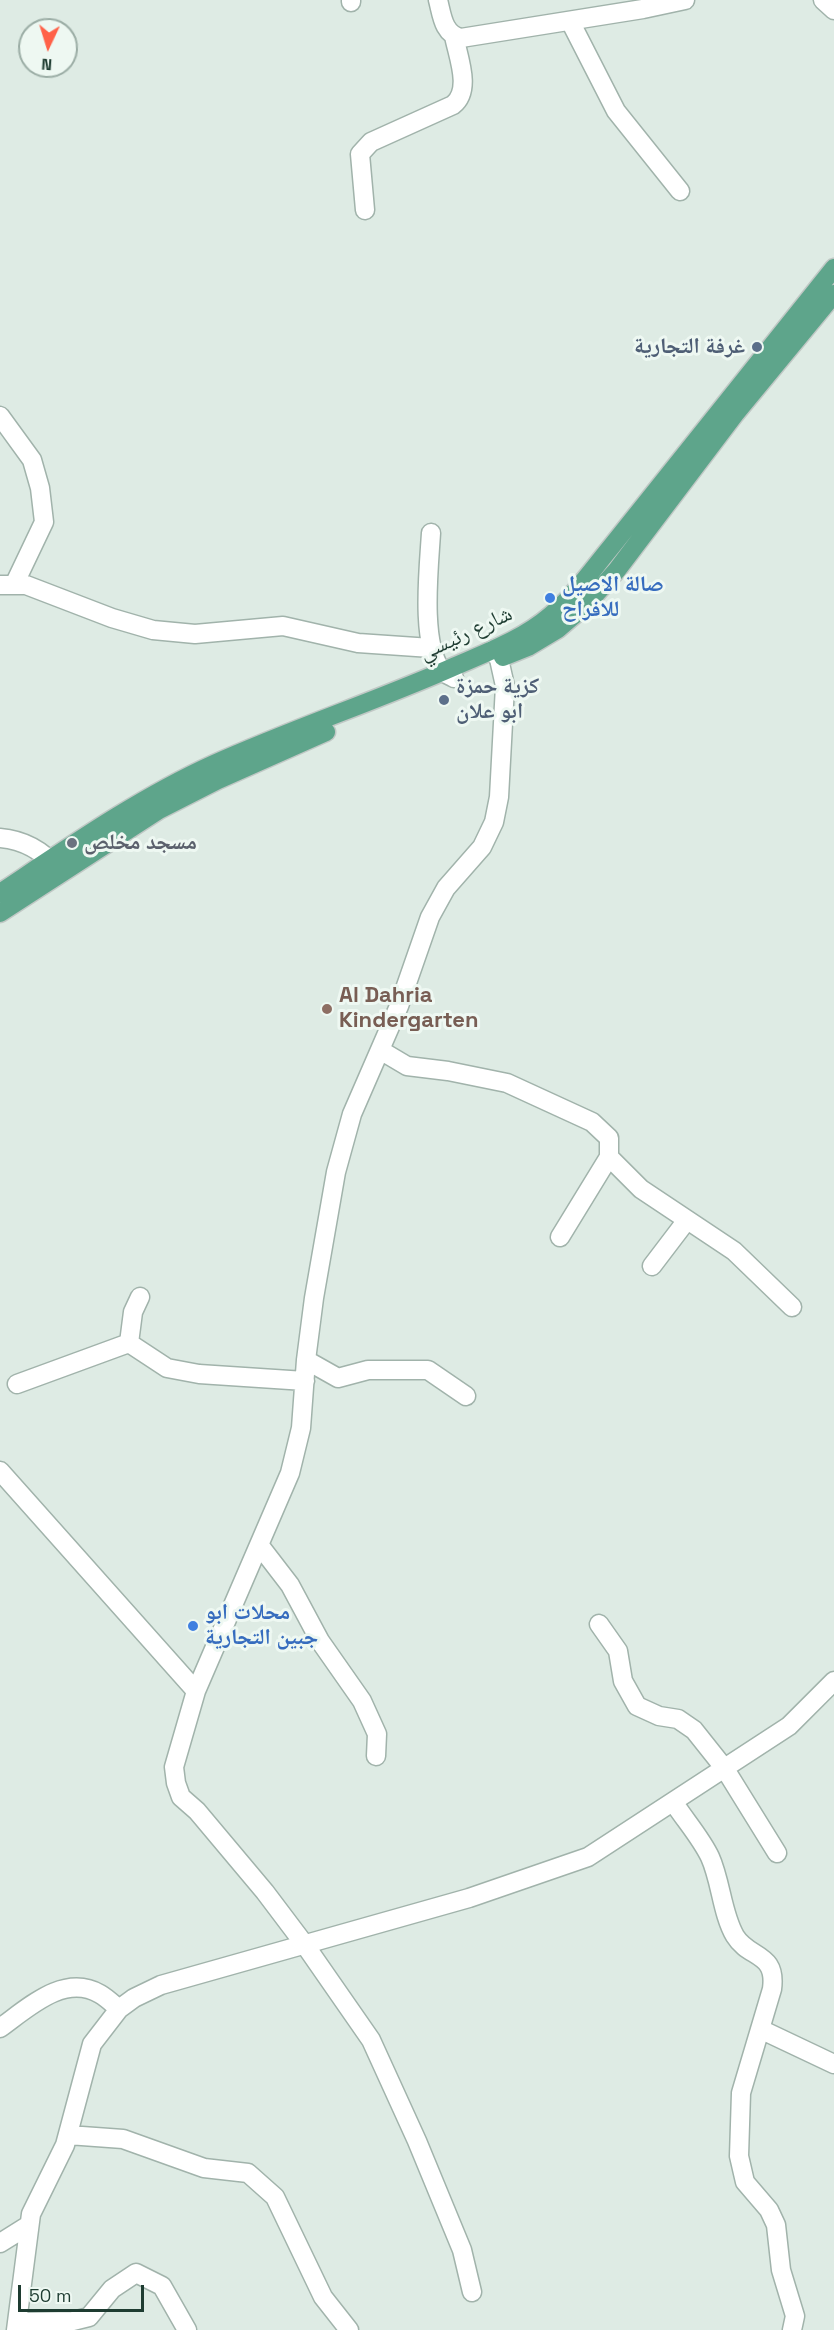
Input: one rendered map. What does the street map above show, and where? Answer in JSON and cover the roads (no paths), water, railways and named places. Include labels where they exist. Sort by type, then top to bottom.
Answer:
[{"type":"main road","name":"شارع رئيسي","points":[[495,655],[551,615],[576,590],[834,268]]},
{"type":"main road","name":"شارع رئيسي","points":[[0,912],[56,866],[144,800],[214,764],[449,675],[495,655],[528,647],[558,629],[586,605],[617,570],[735,414],[834,294]]},
{"type":"main road","name":"شارع رئيسي","points":[[0,893],[56,866]]},
{"type":"street","points":[[365,210],[360,154],[371,142],[453,105],[462,95],[463,83],[454,36],[445,25],[438,0]]},
{"type":"street","points":[[454,36],[464,38],[685,0]]},
{"type":"street","points":[[823,0],[834,10]]},
{"type":"street","points":[[570,21],[616,111],[680,191]]},
{"type":"street","points":[[0,416],[32,460],[40,488],[44,522],[7,585]]},
{"type":"street","points":[[431,533],[428,592],[431,648],[449,675]]},
{"type":"street","points":[[7,585],[26,585],[112,618],[153,630],[195,634],[283,626],[358,643],[431,648]]},
{"type":"street","points":[[472,2292],[462,2250],[417,2140],[371,2040],[265,1892],[197,1811],[186,1802],[178,1790],[174,1775],[176,1758],[196,1691],[290,1473],[301,1428],[314,1298],[336,1172],[352,1114],[399,1006],[437,902],[456,875],[482,847],[494,822],[501,774],[505,686],[495,655]]},
{"type":"street","points":[[0,838],[31,845],[56,866]]},
{"type":"street","points":[[380,1050],[407,1066],[448,1071],[507,1083],[592,1122],[609,1138],[609,1157],[560,1238]]},
{"type":"street","points":[[609,1157],[641,1189],[734,1251],[792,1307]]},
{"type":"street","points":[[652,1266],[687,1220]]},
{"type":"street","points":[[129,1344],[133,1312],[140,1297]]},
{"type":"street","points":[[129,1344],[167,1368],[199,1374],[305,1381]]},
{"type":"street","points":[[17,1384],[129,1344]]},
{"type":"street","points":[[306,1360],[338,1378],[368,1370],[428,1370],[466,1396]]},
{"type":"street","points":[[0,1471],[196,1691]]},
{"type":"street","points":[[260,1546],[290,1585],[320,1641],[362,1701],[377,1734],[376,1756]]},
{"type":"street","points":[[599,1624],[618,1651],[623,1682],[638,1706],[659,1716],[678,1719],[694,1730],[725,1769],[777,1853]]},
{"type":"street","points":[[187,2330],[162,2286],[135,2273],[112,2289],[89,2318],[16,2326],[31,2214],[68,2135],[92,2044],[119,2009],[134,1998],[161,1985],[469,1898],[588,1857],[789,1726],[827,1697],[834,1681]]},
{"type":"street","points":[[674,1803],[710,1857],[734,1935],[745,1946],[762,1957],[771,1968],[772,1989],[741,2093],[740,2163],[745,2182],[769,2210],[776,2225],[781,2270],[795,2316],[792,2330]]},
{"type":"street","points":[[0,2028],[48,1995],[63,1988],[99,1993],[119,2009]]},
{"type":"street","points":[[760,2029],[834,2064]]},
{"type":"street","points":[[68,2135],[123,2139],[204,2168],[248,2173],[275,2197],[323,2297],[349,2330]]},
{"type":"street","points":[[0,2243],[29,2225]]},
{"type":"place","name":"غرفة التجارية","points":[[757,347]]},
{"type":"place","name":"صالة الاصيل للافراح","points":[[550,598]]},
{"type":"place","name":"كزية حمزة ابو علان","points":[[444,700]]},
{"type":"place","name":"مسجد مخلص","points":[[72,843]]},
{"type":"place","name":"Al Dahria Kindergarten","points":[[327,1009]]},
{"type":"place","name":"محلات ابو جبين التجارية","points":[[193,1626]]}]
